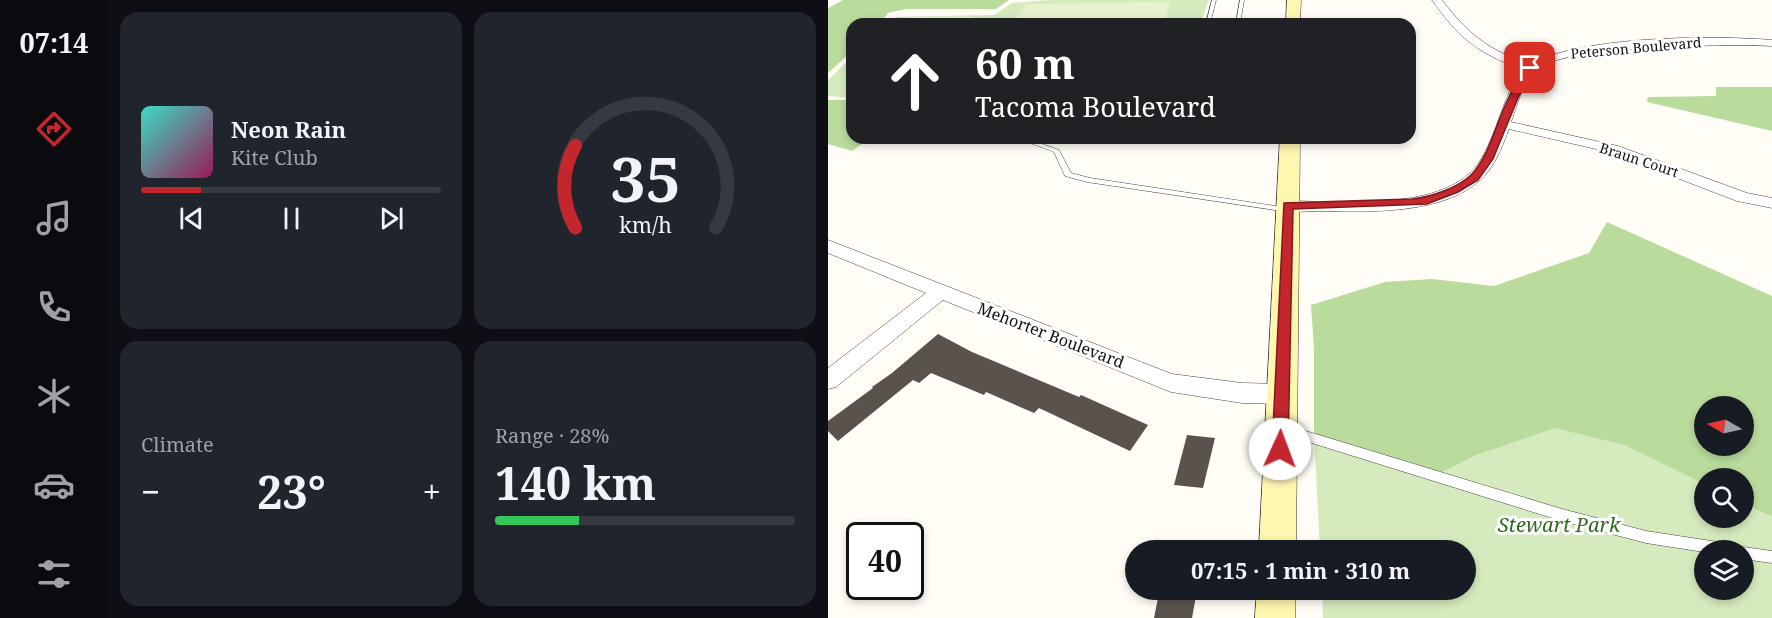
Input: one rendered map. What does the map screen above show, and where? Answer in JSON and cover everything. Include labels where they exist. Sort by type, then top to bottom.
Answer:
[{"type":"street","points":[[1293,18],[1294,0]]},
{"type":"street","points":[[1288,208],[1427,201],[1474,178],[1488,159],[1513,98],[1530,68],[1496,56],[1472,43],[1463,35],[1437,0]]},
{"type":"street","name":"Peterson Boulevard","points":[[1530,68],[1561,55],[1584,50],[1719,41],[1772,43]]},
{"type":"street","name":"Braun Court","points":[[1503,124],[1613,149],[1743,197],[1772,202]]},
{"type":"street","points":[[1277,540],[1290,144]]},
{"type":"street","name":"Mehorter Boulevard","points":[[828,246],[1171,383],[1242,393],[1282,394]]},
{"type":"street","points":[[828,380],[939,292]]},
{"type":"street","points":[[1275,618],[1276,600]]},
{"type":"lane","points":[[1210,18],[1214,0]]},
{"type":"lane","points":[[1239,18],[1242,0]]},
{"type":"lane","points":[[1037,144],[1057,151],[1068,174],[1090,180],[1288,208]]},
{"type":"lane","points":[[1281,428],[1562,515],[1646,537],[1694,544]]},
{"type":"lane","points":[[1754,555],[1772,557]]},
{"type":"green space","points":[[843,0],[1009,0],[996,9],[906,9],[888,13],[884,18],[846,18],[846,56],[828,73],[828,8]]},
{"type":"green space","points":[[1049,0],[1209,0],[1202,18],[894,18],[994,15],[1012,3]]},
{"type":"green space","points":[[1170,2],[1166,18],[1016,18],[1027,4]]},
{"type":"green space","points":[[972,16],[970,18],[908,17]]},
{"type":"green space","points":[[846,63],[846,98],[828,96],[828,80]]},
{"type":"green space","points":[[1716,87],[1772,87],[1772,131],[1647,102],[1648,97],[1716,96]]},
{"type":"green space","points":[[828,100],[846,100],[846,144],[862,144],[852,151],[828,144]]},
{"type":"green space","points":[[1607,222],[1772,296],[1772,517],[1754,508],[1754,468],[1694,468],[1694,479],[1624,445],[1555,428],[1477,455],[1441,473],[1314,434],[1314,349],[1311,305],[1385,282],[1432,279],[1494,286],[1589,253]]},
{"type":"green space","name":"Stewart Park","points":[[1555,427],[1624,445],[1694,479],[1694,528],[1754,528],[1754,508],[1772,517],[1772,618],[1323,618],[1322,600],[1476,600],[1476,540],[1319,540],[1314,434],[1441,473],[1477,455]]},
{"type":"building","points":[[938,334],[972,352],[1079,397],[1081,395],[1148,425],[1130,451],[1039,408],[1034,413],[986,392],[984,395],[931,373],[919,383],[913,380],[838,441],[828,431],[828,421],[892,373]]},
{"type":"building","points":[[1187,435],[1215,438],[1203,488],[1174,485]]},
{"type":"building","points":[[1158,600],[1195,600],[1192,618],[1154,618]]},
{"type":"route","points":[[1280,449],[1288,206],[1397,204],[1427,201],[1474,178],[1488,159],[1513,98],[1530,68]]}]
